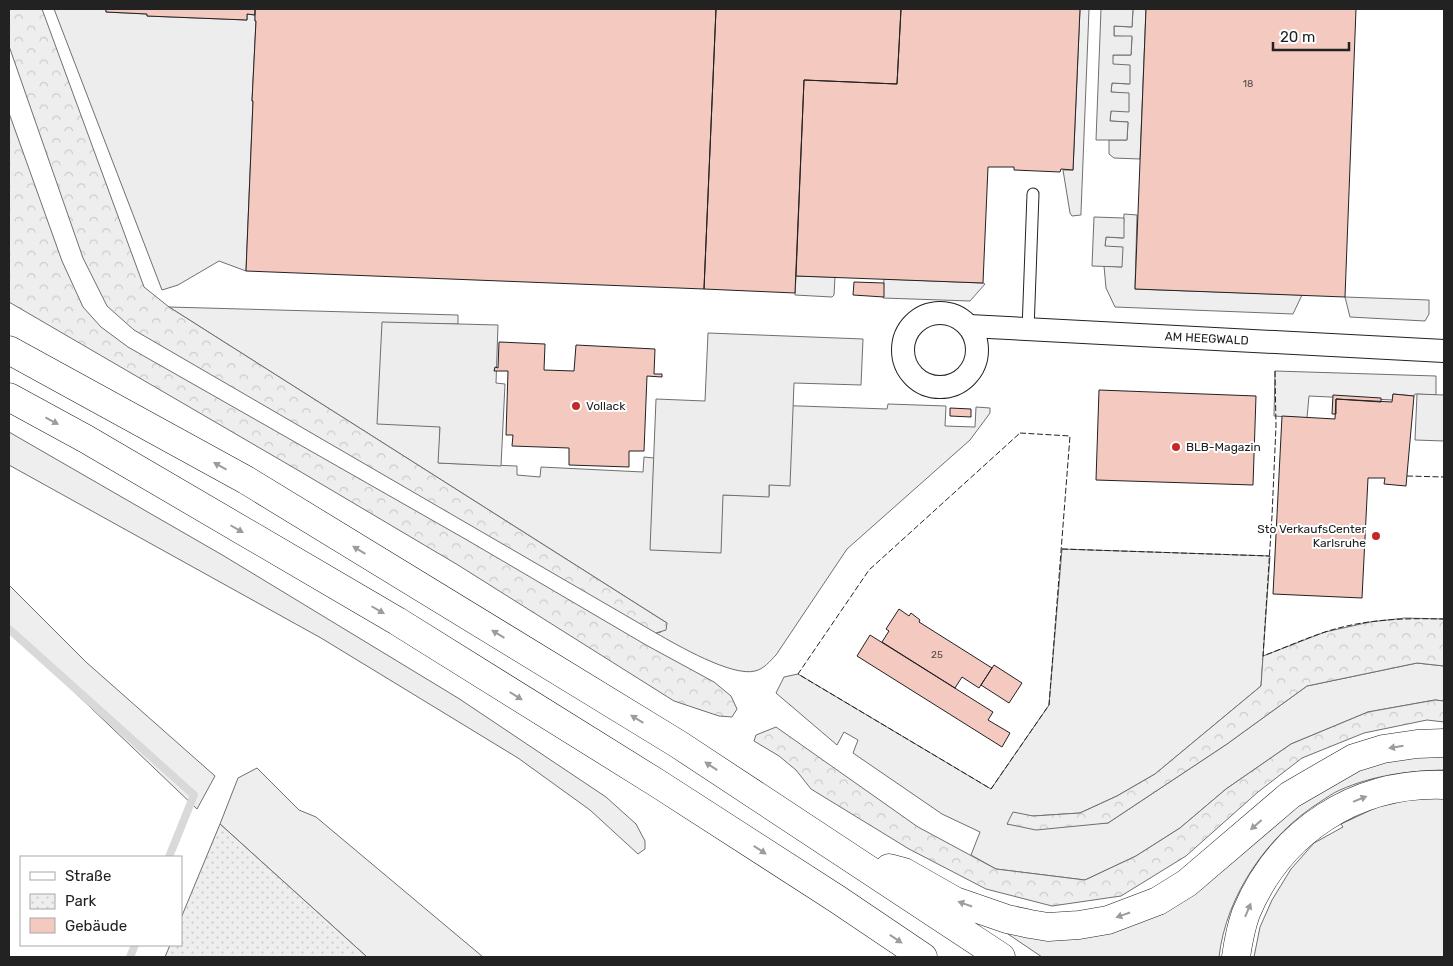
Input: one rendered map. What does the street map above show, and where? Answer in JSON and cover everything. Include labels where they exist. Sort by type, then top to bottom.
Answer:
[{"type":"highway","points":[[9,350],[246,480],[678,744],[1001,957]]},
{"type":"highway","points":[[9,397],[86,439],[397,621],[657,783],[923,957]]},
{"type":"highway","points":[[846,856],[904,872],[955,901],[1015,921],[1048,927],[1080,925],[1108,920],[1158,901],[1187,883],[1290,795],[1354,758],[1383,750],[1418,744],[1444,744]]},
{"type":"highway","points":[[1236,957],[1246,914],[1260,885],[1284,850],[1311,825],[1338,808],[1396,787],[1444,785]]},
{"type":"street","name":"AM HEEGWALD","points":[[969,326],[1444,351]]},
{"type":"lane","points":[[1028,330],[1033,194]]},
{"type":"green space","points":[[9,9],[42,9],[144,287],[169,307],[667,623],[666,630],[656,633],[134,330],[107,306],[83,258],[9,46]]},
{"type":"green space","points":[[1080,9],[1089,9],[1081,215],[1072,216],[1063,170],[1073,170]]},
{"type":"green space","points":[[1133,9],[1146,9],[1140,159],[1114,158],[1109,154],[1109,140],[1127,140],[1128,122],[1110,121],[1111,111],[1129,94],[1111,92],[1112,83],[1129,84],[1112,64],[1113,55],[1131,55],[1132,37],[1114,36],[1114,26],[1132,27]]},
{"type":"green space","points":[[9,113],[62,261],[83,307],[101,327],[128,347],[467,540],[646,645],[714,682],[731,696],[737,709],[732,717],[719,716],[674,701],[458,565],[9,302]]},
{"type":"green space","points":[[1124,214],[1137,215],[1135,289],[1302,295],[1293,314],[1115,307],[1106,288],[1104,266],[1122,267],[1105,247],[1106,237],[1123,238]]},
{"type":"green space","points":[[796,276],[835,277],[834,295],[832,297],[795,295]]},
{"type":"green space","points":[[884,279],[985,284],[970,301],[883,298]]},
{"type":"green space","points":[[1345,297],[1429,300],[1429,314],[1425,321],[1350,317]]},
{"type":"green space","points":[[169,307],[458,315],[458,324],[382,323],[440,427],[439,463],[517,466],[517,475],[540,477],[541,467],[643,472],[644,457],[654,458],[651,550],[723,495],[769,496],[770,405],[887,409],[888,404],[946,406],[945,426],[975,427],[976,407],[990,408],[990,413],[970,440],[847,549],[776,655],[761,668],[745,672],[705,659],[656,633],[661,632],[667,623]]},
{"type":"green space","points":[[1275,371],[1436,376],[1436,395],[1415,394],[1414,396],[1393,394],[1393,400],[1309,396],[1307,418],[1274,416]]},
{"type":"green space","points":[[9,432],[224,556],[458,698],[606,797],[636,824],[645,841],[645,849],[638,854],[590,810],[518,758],[321,638],[9,465]]},
{"type":"green space","points":[[1062,549],[1270,556],[1261,686],[1155,774],[1117,796],[1080,813],[1033,816],[1007,824],[1108,823],[1227,744],[1307,686],[1417,663],[1444,666],[1444,701],[1435,700],[1368,712],[1291,744],[1226,789],[1180,828],[1136,856],[1085,880],[996,869],[971,855],[980,832],[942,814],[853,753],[858,740],[844,732],[837,745],[776,693],[784,677],[798,674],[991,789],[1049,705]]},
{"type":"green space","points":[[9,585],[86,662],[215,776],[197,809],[67,685],[9,633]]},
{"type":"green space","points":[[1405,618],[1444,619],[1444,666],[1417,663],[1307,686],[1227,744],[1108,823],[1036,830],[1007,824],[1013,812],[1033,816],[1080,813],[1117,796],[1155,774],[1261,686],[1263,656],[1325,632],[1370,622]]},
{"type":"green space","points":[[1435,700],[1444,701],[1444,722],[1427,720],[1364,733],[1302,758],[1258,792],[1186,856],[1121,896],[1052,906],[986,889],[909,849],[811,789],[796,770],[779,756],[754,741],[756,735],[776,727],[918,827],[996,869],[1085,880],[1136,856],[1180,828],[1226,789],[1291,744],[1368,712]]},
{"type":"green space","points":[[1444,754],[1444,770],[1417,771],[1391,775],[1337,791],[1283,831],[1267,849],[1240,889],[1230,911],[1219,957],[1042,957],[1002,930],[1076,936],[1348,771],[1388,759]]},
{"type":"green space","points":[[257,768],[299,810],[316,817],[483,957],[367,957],[220,824],[238,778]]},
{"type":"green space","points":[[1416,797],[1444,798],[1444,957],[1254,957],[1260,927],[1272,900],[1291,869],[1314,843],[1343,827],[1341,824],[1388,802]]},
{"type":"green space","points":[[220,824],[367,957],[165,957],[170,946],[182,946],[182,916]]},
{"type":"shaded area","points":[[54,9],[106,9],[106,12],[147,14],[147,16],[247,20],[247,14],[255,15],[246,271],[219,261],[178,285],[162,290]]},
{"type":"shaded area","points":[[1101,9],[1133,9],[1132,27],[1114,26],[1114,36],[1132,36],[1131,55],[1113,55],[1113,64],[1130,65],[1130,84],[1112,83],[1111,92],[1129,93],[1129,112],[1111,111],[1110,121],[1128,122],[1127,140],[1096,140]]},
{"type":"shaded area","points":[[1094,217],[1124,218],[1124,238],[1106,237],[1105,246],[1123,247],[1122,267],[1092,266]]},
{"type":"shaded area","points":[[382,322],[498,325],[496,383],[505,384],[501,466],[438,463],[440,427],[377,424]]},
{"type":"shaded area","points":[[708,333],[863,339],[861,385],[794,383],[790,486],[769,485],[769,497],[723,495],[721,553],[650,550],[656,399],[705,401]]},
{"type":"shaded area","points":[[1417,394],[1444,395],[1444,441],[1415,440]]},
{"type":"building","points":[[106,9],[255,9],[255,15],[247,14],[247,20],[147,16],[147,14],[106,12]]},
{"type":"building","points":[[255,9],[716,9],[704,289],[246,271]]},
{"type":"building","points":[[716,9],[901,9],[897,84],[804,80],[795,293],[704,289]]},
{"type":"building","points":[[901,9],[1080,9],[1073,170],[1061,169],[1060,172],[1014,170],[1014,167],[988,167],[983,283],[796,276],[804,80],[897,84]]},
{"type":"building","points":[[1146,9],[1356,9],[1345,297],[1135,289]]},
{"type":"building","points":[[854,282],[884,283],[884,297],[853,295]]},
{"type":"building","name":"Vollack","points":[[499,342],[545,344],[544,370],[574,371],[576,345],[655,349],[654,374],[662,374],[662,377],[647,376],[644,451],[629,451],[629,467],[569,465],[569,448],[512,446],[513,435],[506,435],[508,371],[494,371],[495,367],[498,368]]},
{"type":"building","name":"BLB-Magazin","points":[[1099,390],[1256,396],[1253,485],[1096,480]]},
{"type":"building","points":[[1393,394],[1414,396],[1406,486],[1384,484],[1385,478],[1368,478],[1362,598],[1273,594],[1282,416],[1335,419],[1336,399],[1392,402]]},
{"type":"building","points":[[1333,395],[1381,398],[1381,402],[1336,399],[1336,414],[1332,414]]},
{"type":"building","points":[[950,408],[971,409],[971,417],[950,416]]},
{"type":"building","points":[[899,609],[909,616],[911,613],[920,620],[919,622],[992,668],[979,688],[962,677],[955,688],[882,642],[889,631],[886,629]]},
{"type":"building","points":[[870,635],[993,712],[988,720],[1010,733],[1002,747],[857,656]]},
{"type":"building","points":[[994,665],[1022,683],[1009,703],[981,685]]},
{"type":"waterway","points":[[9,629],[194,795],[169,856]]},
{"type":"waterway","points":[[130,957],[135,946]]},
{"type":"fence","points":[[1275,371],[1276,426],[1263,656],[1325,632],[1355,624],[1399,619],[1444,619]]},
{"type":"fence","points":[[1020,433],[1070,436],[1049,705],[991,789],[798,674],[869,570],[1020,433]]},
{"type":"fence","points":[[1407,476],[1444,477]]},
{"type":"fence","points":[[1062,549],[1270,556]]},
{"type":"place","name":"Vollack","points":[[576,406]]},
{"type":"place","name":"BLB-Magazin","points":[[1176,447]]},
{"type":"place","name":"Sto VerkaufsCenter Karlsruhe","points":[[1376,536]]}]
